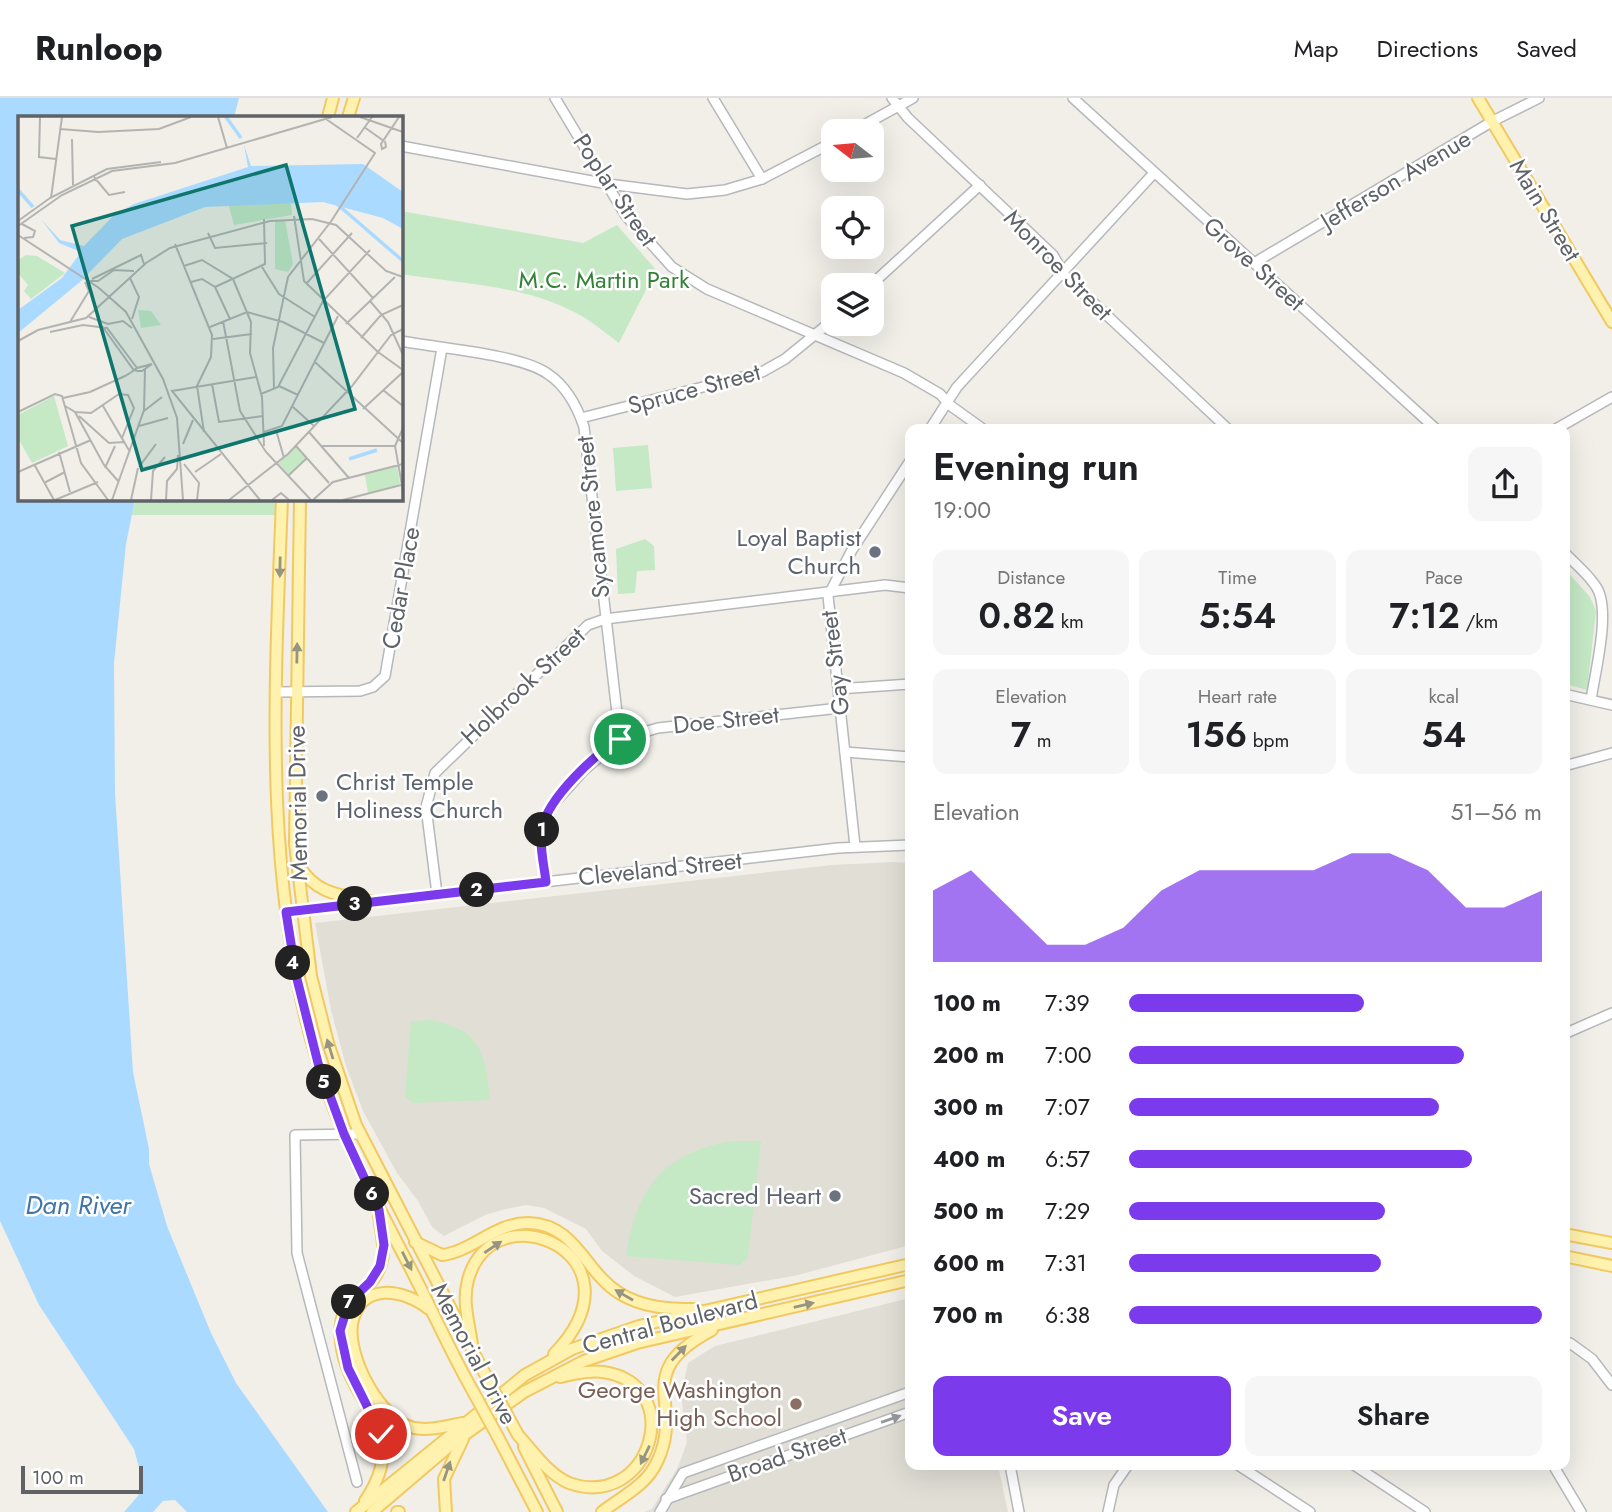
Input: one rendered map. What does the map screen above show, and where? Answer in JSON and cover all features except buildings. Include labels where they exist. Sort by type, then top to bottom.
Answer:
[{"type":"main road","points":[[328,116],[333,98]]},
{"type":"main road","points":[[348,116],[354,98]]},
{"type":"main road","name":"Main Street","points":[[1478,98],[1612,322]]},
{"type":"main road","name":"Memorial Drive","points":[[282,500],[277,807],[286,912],[296,975],[309,1031],[344,1134],[379,1210],[537,1512]]},
{"type":"main road","name":"Memorial Drive","points":[[300,500],[296,858],[301,910],[320,1016],[340,1082],[360,1134],[557,1512]]},
{"type":"main road","points":[[296,858],[306,877],[323,890],[374,902]]},
{"type":"main road","points":[[357,1511],[383,1464],[383,1445],[375,1419],[344,1356],[340,1331],[349,1302],[370,1282],[380,1266],[384,1245],[379,1210]]},
{"type":"main road","points":[[414,1241],[442,1255],[514,1224],[540,1225],[558,1231],[576,1244],[611,1287],[632,1300],[658,1307],[714,1309]]},
{"type":"main road","points":[[1570,1234],[1612,1237]]},
{"type":"main road","points":[[1570,1234],[1612,1243]]},
{"type":"main road","points":[[476,1358],[466,1306],[466,1289],[472,1269],[484,1253],[499,1242],[517,1236],[541,1237],[557,1244],[570,1255],[582,1274],[585,1293],[582,1318],[563,1345],[545,1363]]},
{"type":"main road","points":[[1570,1251],[1612,1258]]},
{"type":"main road","points":[[1570,1257],[1612,1266]]},
{"type":"main road","name":"Central Boulevard","points":[[357,1511],[466,1428],[545,1363],[572,1349],[617,1332],[905,1265]]},
{"type":"main road","name":"Central Boulevard","points":[[373,1511],[466,1428],[547,1379],[619,1348],[905,1281]]},
{"type":"main road","points":[[430,1310],[398,1292],[381,1293],[365,1302],[352,1322],[353,1343],[372,1391],[395,1420],[423,1429],[466,1428],[446,1469],[443,1488],[446,1512]]},
{"type":"main road","points":[[602,1512],[647,1479],[657,1462],[665,1433],[664,1376],[674,1355],[690,1342],[727,1322]]},
{"type":"main road","points":[[518,1435],[561,1479],[580,1487],[601,1488],[622,1482],[645,1460],[651,1443],[652,1424],[643,1398],[631,1384],[601,1372],[547,1379]]},
{"type":"street","name":"Poplar Street","points":[[555,98],[642,238],[672,267],[714,293],[904,373],[940,394],[976,424]]},
{"type":"street","points":[[713,98],[762,179]]},
{"type":"street","points":[[870,119],[895,102],[913,98]]},
{"type":"street","name":"Grove Street","points":[[1073,98],[1426,424]]},
{"type":"street","name":"Jefferson Avenue","points":[[1254,263],[1493,121],[1539,98]]},
{"type":"street","name":"Monroe Street","points":[[895,102],[1053,255],[1062,272],[1223,424]]},
{"type":"street","points":[[402,146],[608,184],[687,194],[725,190],[762,179],[821,148]]},
{"type":"street","points":[[933,424],[947,402],[1154,173]]},
{"type":"street","points":[[884,273],[980,186]]},
{"type":"street","name":"Spruce Street","points":[[581,418],[762,372],[785,359],[821,328]]},
{"type":"street","name":"Sycamore Street","points":[[402,341],[538,368],[559,383],[581,418],[620,739]]},
{"type":"street","name":"Cedar Place","points":[[278,692],[360,691],[373,687],[385,676],[442,348]]},
{"type":"street","points":[[1565,424],[1612,397]]},
{"type":"street","name":"Gay Street","points":[[855,846],[827,602],[829,591],[852,550],[905,469]]},
{"type":"street","points":[[1570,559],[1597,589],[1607,624],[1591,700]]},
{"type":"street","name":"Holbrook Street","points":[[437,894],[426,807],[435,772],[579,631],[605,618],[885,585],[905,587]]},
{"type":"street","points":[[838,689],[905,684]]},
{"type":"street","points":[[1570,695],[1612,705]]},
{"type":"street","name":"Doe Street","points":[[546,882],[541,838],[550,808],[583,771],[620,739],[650,729],[840,708]]},
{"type":"street","points":[[845,752],[905,757]]},
{"type":"street","points":[[1570,764],[1612,752]]},
{"type":"street","name":"Cleveland Street","points":[[286,912],[855,846],[905,845]]},
{"type":"street","points":[[1570,1031],[1612,1013]]},
{"type":"street","points":[[357,1482],[295,1237],[295,1135],[360,1134]]},
{"type":"street","points":[[1570,1343],[1592,1359],[1612,1385]]},
{"type":"street","name":"Broad Street","points":[[660,1512],[684,1473],[905,1394]]},
{"type":"street","name":"Broad Street","points":[[665,1500],[905,1414]]},
{"type":"street","points":[[1011,1470],[1018,1512]]},
{"type":"street","points":[[1108,1512],[1114,1485],[1124,1470]]},
{"type":"street","points":[[1246,1470],[1310,1512]]},
{"type":"street","points":[[1362,1470],[1425,1512]]},
{"type":"street","points":[[1556,1470],[1581,1512]]},
{"type":"shaded area","points":[[905,863],[905,1246],[798,1275],[675,1297],[634,1276],[602,1251],[586,1229],[544,1208],[526,1205],[506,1209],[485,1215],[444,1236],[432,1227],[418,1201],[397,1173],[363,1111],[346,1066],[331,1010],[315,923],[832,865]]},
{"type":"shaded area","name":"George Washington High School","points":[[905,1299],[905,1470],[999,1470],[1008,1512],[644,1512],[652,1509],[678,1467],[687,1442],[681,1394],[688,1363],[715,1346]]},
{"type":"green space","name":"M.C. Martin Park","points":[[402,211],[583,243],[617,225],[656,270],[619,343],[577,313],[530,295],[402,274]]},
{"type":"green space","points":[[648,445],[652,488],[616,491],[613,448]]},
{"type":"green space","points":[[136,500],[276,500],[275,515],[131,515]]},
{"type":"green space","points":[[645,539],[654,546],[655,570],[637,571],[635,593],[618,594],[616,549]]},
{"type":"green space","points":[[1570,575],[1590,597],[1596,611],[1587,690],[1570,685]]},
{"type":"green space","points":[[431,1020],[461,1030],[477,1046],[486,1069],[490,1100],[413,1103],[405,1096],[411,1021]]},
{"type":"green space","points":[[733,1141],[761,1141],[748,1257],[740,1265],[626,1256],[637,1211],[657,1177],[671,1164],[689,1154]]},
{"type":"water","name":"Dan River","points":[[0,98],[239,98],[234,116],[18,116],[18,500],[135,500],[126,544],[114,663],[115,793],[133,1072],[149,1149],[149,1164],[167,1226],[211,1333],[236,1383],[328,1512],[187,1512],[175,1500],[163,1501],[153,1512],[124,1512],[138,1496],[143,1482],[134,1449],[39,1305],[0,1221]]},
{"type":"place","name":"Loyal Baptist Church","points":[[875,552]]},
{"type":"place","name":"Christ Temple Holiness Church","points":[[322,796]]},
{"type":"place","name":"Sacred Heart","points":[[835,1196]]},
{"type":"place","name":"George Washington High School","points":[[796,1404]]},
{"type":"route","points":[[381,1434],[348,1368],[340,1331],[344,1311],[349,1302],[370,1282],[380,1266],[384,1245],[379,1210],[344,1134],[318,1063],[296,975],[286,912],[546,882],[541,838],[550,808],[603,751],[620,739]]}]
